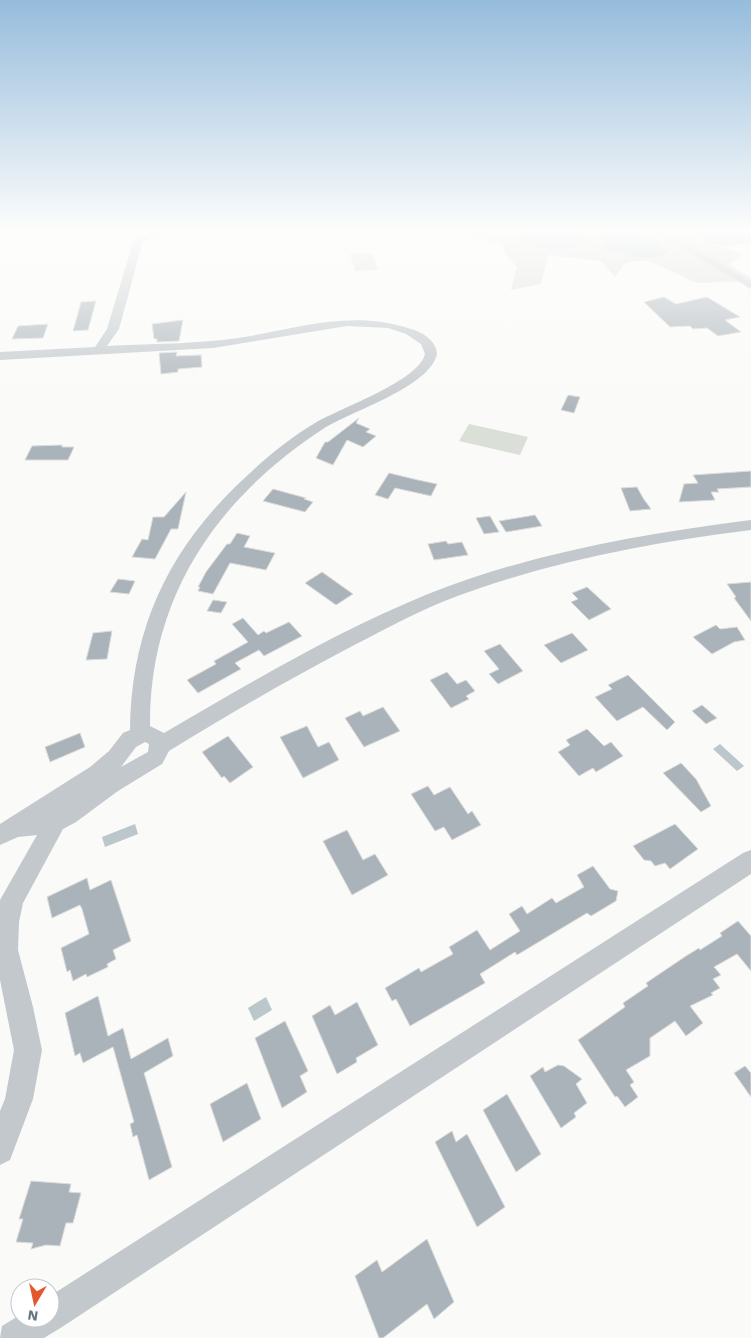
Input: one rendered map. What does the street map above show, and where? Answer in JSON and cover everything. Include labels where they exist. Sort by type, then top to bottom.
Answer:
[{"type":"street","points":[[99,350],[113,329],[124,293]]},
{"type":"street","points":[[0,356],[221,343],[325,325],[354,322],[391,325],[425,340],[430,347],[431,354],[422,369],[412,377],[320,426],[273,459],[232,498],[203,533],[177,572],[164,599],[151,639],[139,706],[140,735]]},
{"type":"street","points":[[161,745],[274,679],[388,619],[449,593],[580,554],[643,540],[751,525]]},
{"type":"street","points":[[0,1150],[19,1099],[28,1050],[20,1007],[5,950],[7,922],[12,900],[49,816],[104,769],[132,738],[150,734],[158,738],[161,745],[160,752],[156,758],[91,796],[68,815],[49,816],[8,831]]},
{"type":"street","points":[[122,751],[124,759],[131,764],[140,766]]},
{"type":"street","points":[[60,1309],[751,862]]},
{"type":"street","points":[[14,1338],[30,1328]]},
{"type":"shaded area","points":[[469,424],[528,437],[520,455],[459,441]]},
{"type":"shaded area","points":[[720,744],[744,766],[737,771],[713,749]]},
{"type":"shaded area","points":[[135,824],[138,834],[105,847],[102,837]]},
{"type":"shaded area","points":[[266,997],[272,1010],[254,1021],[248,1008]]},
{"type":"building","points":[[664,297],[676,304],[707,297],[740,317],[725,320],[741,332],[718,336],[707,328],[693,329],[690,326],[670,327],[644,302]]},
{"type":"building","points":[[96,301],[88,330],[73,331],[81,302]]},
{"type":"building","points":[[183,320],[179,341],[157,342],[157,339],[154,339],[152,324]]},
{"type":"building","points":[[48,324],[43,338],[12,339],[18,326]]},
{"type":"building","points":[[177,352],[176,356],[201,355],[202,367],[178,369],[178,372],[161,374],[159,353]]},
{"type":"building","points":[[568,395],[580,397],[574,413],[561,410]]},
{"type":"building","points":[[359,418],[356,423],[370,429],[366,432],[376,436],[363,447],[347,440],[333,465],[316,458],[325,442],[328,442]]},
{"type":"building","points":[[62,445],[62,447],[74,447],[68,460],[25,460],[32,446]]},
{"type":"building","points":[[751,471],[751,487],[717,489],[719,492],[711,492],[715,500],[679,502],[684,484],[698,483],[693,475]]},
{"type":"building","points":[[389,473],[437,484],[431,496],[395,488],[388,499],[375,495]]},
{"type":"building","points":[[637,487],[651,509],[630,511],[621,488]]},
{"type":"building","points":[[273,489],[306,498],[304,499],[313,502],[305,512],[263,501]]},
{"type":"building","points":[[186,492],[178,529],[171,529],[155,559],[132,557],[142,539],[148,540],[153,517],[164,517]]},
{"type":"building","points":[[535,515],[542,526],[506,532],[499,521]]},
{"type":"building","points":[[490,516],[499,532],[484,534],[476,518]]},
{"type":"building","points":[[237,533],[250,536],[244,547],[275,553],[266,570],[230,563],[213,594],[198,591],[200,587],[198,587],[206,572]]},
{"type":"building","points":[[446,541],[448,544],[462,542],[468,555],[434,560],[428,544]]},
{"type":"building","points":[[322,572],[353,594],[336,605],[305,583]]},
{"type":"building","points":[[118,579],[135,581],[129,594],[110,592]]},
{"type":"building","points":[[751,582],[751,621],[734,598],[736,597],[727,584]]},
{"type":"building","points":[[587,587],[611,609],[589,620],[571,602],[578,599],[572,593]]},
{"type":"building","points":[[213,600],[227,602],[221,613],[207,611]]},
{"type":"building","points":[[243,618],[258,635],[289,622],[302,636],[264,656],[259,650],[235,663],[241,669],[198,693],[187,680],[216,664],[214,661],[248,642],[232,624]]},
{"type":"building","points":[[716,625],[720,629],[737,627],[745,640],[734,642],[712,654],[693,637]]},
{"type":"building","points":[[112,631],[107,659],[86,660],[93,633]]},
{"type":"building","points":[[572,633],[588,650],[561,663],[544,645]]},
{"type":"building","points":[[500,644],[523,671],[498,684],[489,674],[499,669],[484,651]]},
{"type":"building","points":[[447,672],[457,684],[466,680],[475,691],[466,696],[469,699],[451,708],[430,680]]},
{"type":"building","points":[[628,675],[675,722],[667,730],[643,707],[617,721],[595,697],[612,689],[608,685]]},
{"type":"building","points":[[702,705],[717,718],[706,724],[692,711]]},
{"type":"building","points":[[383,707],[400,731],[364,747],[345,718],[360,711],[363,716]]},
{"type":"building","points":[[307,726],[318,747],[329,742],[339,760],[303,778],[280,737]]},
{"type":"building","points":[[587,729],[604,746],[611,742],[623,756],[596,772],[593,768],[579,776],[558,752],[570,745],[566,740]]},
{"type":"building","points":[[80,733],[85,747],[50,762],[45,747]]},
{"type":"building","points":[[228,736],[253,767],[230,783],[224,776],[222,778],[202,752]]},
{"type":"building","points":[[681,763],[696,779],[711,806],[701,812],[663,773]]},
{"type":"building","points":[[428,786],[434,795],[450,787],[468,814],[472,811],[481,825],[452,840],[444,827],[435,831],[411,794]]},
{"type":"building","points":[[675,824],[698,849],[670,869],[665,863],[655,866],[651,861],[644,860],[633,846]]},
{"type":"building","points":[[347,830],[363,860],[375,854],[388,875],[352,895],[323,841]]},
{"type":"building","points":[[593,866],[610,889],[618,891],[616,901],[591,916],[587,913],[517,955],[515,952],[480,974],[485,983],[410,1026],[396,999],[392,1001],[385,988],[419,968],[421,972],[453,954],[449,947],[477,930],[490,950],[520,931],[509,914],[522,906],[527,914],[552,898],[556,903],[584,887],[577,875]]},
{"type":"building","points":[[87,878],[90,890],[111,880],[131,941],[113,950],[116,959],[107,964],[108,967],[87,977],[86,974],[73,981],[70,970],[67,972],[61,948],[89,934],[82,909],[80,905],[52,918],[47,897]]},
{"type":"building","points":[[738,921],[751,936],[751,971],[737,954],[714,967],[721,975],[713,979],[720,988],[711,993],[713,995],[690,1006],[703,1023],[686,1036],[675,1021],[650,1038],[650,1056],[626,1070],[634,1082],[630,1085],[638,1097],[625,1107],[617,1096],[615,1097],[578,1040],[625,1007],[623,1003],[648,986],[646,983],[686,956],[699,948],[700,950],[722,936],[720,933]]},
{"type":"building","points":[[98,996],[108,1036],[123,1028],[131,1059],[168,1038],[173,1056],[144,1073],[172,1167],[149,1180],[137,1135],[133,1137],[130,1124],[134,1122],[113,1047],[83,1063],[80,1053],[75,1056],[65,1013]]},
{"type":"building","points":[[357,1002],[378,1045],[356,1058],[357,1062],[337,1074],[312,1016],[330,1005],[335,1015]]},
{"type":"building","points":[[285,1021],[308,1071],[300,1076],[307,1092],[282,1108],[255,1038]]},
{"type":"building","points":[[558,1065],[564,1066],[582,1079],[576,1084],[587,1103],[574,1113],[576,1117],[561,1128],[530,1076],[543,1067],[545,1072]]},
{"type":"building","points":[[745,1066],[751,1073],[751,1097],[734,1073]]},
{"type":"building","points":[[247,1083],[261,1119],[223,1142],[210,1104]]},
{"type":"building","points":[[507,1094],[541,1154],[516,1172],[483,1110]]},
{"type":"building","points":[[452,1131],[456,1142],[467,1134],[505,1207],[477,1227],[435,1142]]},
{"type":"building","points":[[31,1181],[71,1184],[69,1192],[81,1193],[73,1223],[66,1223],[60,1246],[46,1245],[31,1249],[33,1243],[16,1242],[23,1219],[19,1219]]},
{"type":"building","points":[[427,1239],[454,1302],[434,1319],[427,1304],[383,1338],[379,1338],[355,1276],[377,1260],[382,1272]]}]
